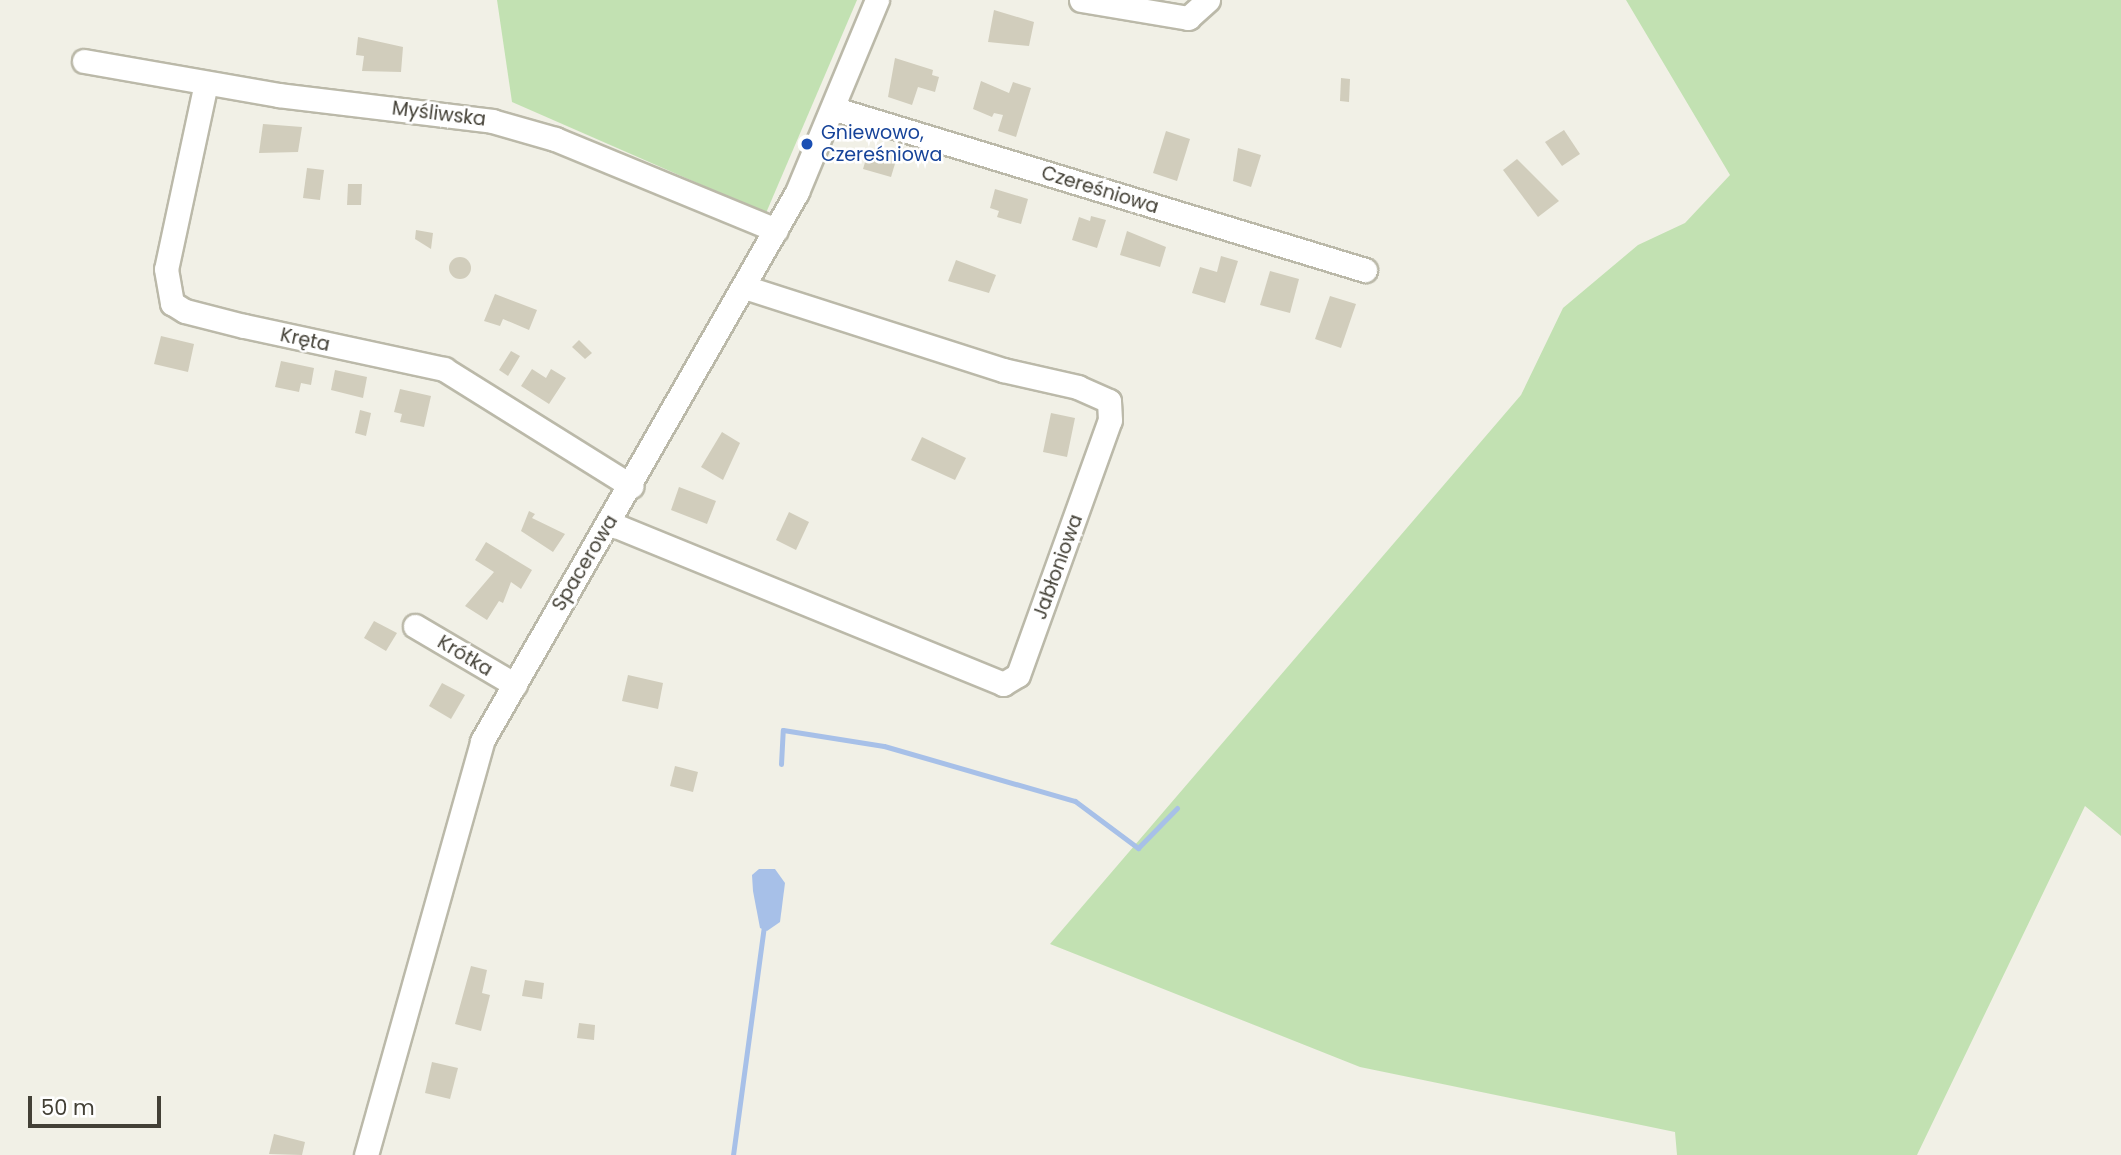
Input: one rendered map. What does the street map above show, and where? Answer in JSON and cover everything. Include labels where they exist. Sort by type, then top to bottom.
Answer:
[{"type":"street","name":"Spacerowa","points":[[366,1155],[482,741],[776,230],[835,109],[877,0]]},
{"type":"street","points":[[1081,0],[1188,18],[1208,0]]},
{"type":"street","name":"Myśliwska","points":[[84,61],[206,83],[501,123],[555,139],[776,230]]},
{"type":"street","name":"Kręta","points":[[206,83],[166,269],[172,303],[185,311],[244,327],[444,369],[631,486]]},
{"type":"street","name":"Czereśniowa","points":[[835,109],[1365,270]]},
{"type":"street","name":"Jabłoniowa","points":[[609,523],[1003,684],[1018,675],[1110,420],[1109,401],[1078,387],[1003,370],[744,287]]},
{"type":"street","name":"Krótka","points":[[415,626],[515,685]]},
{"type":"green space","points":[[497,0],[857,0],[766,213],[512,102]]},
{"type":"green space","points":[[1626,0],[2121,0],[2121,836],[2085,806],[1917,1155],[1677,1155],[1675,1132],[1360,1067],[1050,944],[1521,395],[1563,308],[1638,245],[1685,223],[1730,175]]},
{"type":"water","points":[[759,869],[775,869],[785,883],[780,922],[767,931],[760,928],[753,891],[752,875]]},
{"type":"building","points":[[994,10],[1034,22],[1029,46],[988,42]]},
{"type":"building","points":[[358,37],[403,47],[401,72],[362,71],[364,56],[356,55]]},
{"type":"building","points":[[895,58],[933,70],[932,75],[939,77],[935,92],[918,87],[912,105],[888,97]]},
{"type":"building","points":[[1341,78],[1350,79],[1349,102],[1340,101]]},
{"type":"building","points":[[981,81],[1009,93],[1013,82],[1031,88],[1016,137],[998,131],[1003,115],[994,113],[992,117],[973,109]]},
{"type":"building","points":[[263,124],[302,127],[298,152],[259,153]]},
{"type":"building","points":[[1564,130],[1580,154],[1562,166],[1545,142]]},
{"type":"building","points":[[1166,131],[1190,139],[1177,181],[1153,173]]},
{"type":"building","points":[[1238,148],[1261,155],[1251,187],[1233,181]]},
{"type":"building","points":[[869,149],[897,157],[891,177],[863,169]]},
{"type":"building","points":[[1517,159],[1559,201],[1538,217],[1503,170]]},
{"type":"building","points":[[307,168],[324,170],[320,200],[303,198]]},
{"type":"building","points":[[348,184],[362,184],[361,205],[347,205]]},
{"type":"building","points":[[995,189],[1028,199],[1021,224],[997,217],[999,211],[990,208]]},
{"type":"building","points":[[1091,216],[1106,220],[1097,248],[1072,240],[1079,217],[1090,221]]},
{"type":"building","points":[[416,230],[433,233],[431,249],[415,239]]},
{"type":"building","points":[[1127,231],[1166,247],[1160,267],[1120,255]]},
{"type":"building","points":[[1221,256],[1238,261],[1225,303],[1192,293],[1200,267],[1217,272]]},
{"type":"building","points":[[460,257],[468,260],[471,268],[468,276],[460,279],[452,276],[449,268],[452,260]]},
{"type":"building","points":[[956,260],[996,275],[989,293],[948,281]]},
{"type":"building","points":[[1270,271],[1299,279],[1290,313],[1260,305]]},
{"type":"building","points":[[495,294],[537,310],[529,330],[503,319],[500,326],[484,321]]},
{"type":"building","points":[[1330,296],[1356,304],[1341,348],[1315,339]]},
{"type":"building","points":[[161,336],[194,344],[188,372],[154,364]]},
{"type":"building","points":[[579,340],[592,353],[585,359],[572,347]]},
{"type":"building","points":[[511,351],[520,356],[508,376],[499,370]]},
{"type":"building","points":[[281,361],[314,368],[311,385],[301,383],[299,392],[275,387]]},
{"type":"building","points":[[532,369],[546,378],[551,369],[566,378],[549,404],[521,386]]},
{"type":"building","points":[[335,370],[367,377],[363,398],[331,390]]},
{"type":"building","points":[[400,389],[431,396],[424,427],[400,422],[402,414],[394,412]]},
{"type":"building","points":[[360,410],[371,413],[366,436],[355,433]]},
{"type":"building","points":[[1051,413],[1075,418],[1067,457],[1043,452]]},
{"type":"building","points":[[722,432],[740,443],[723,480],[701,467]]},
{"type":"building","points":[[922,437],[966,458],[955,480],[911,460]]},
{"type":"building","points":[[679,487],[716,501],[707,524],[671,510]]},
{"type":"building","points":[[529,511],[535,514],[532,518],[565,534],[553,552],[521,531]]},
{"type":"building","points":[[789,512],[809,522],[796,550],[776,540]]},
{"type":"building","points":[[486,542],[532,570],[521,589],[511,582],[503,603],[499,601],[487,620],[465,606],[494,572],[475,560]]},
{"type":"building","points":[[374,621],[397,633],[386,651],[364,638]]},
{"type":"building","points":[[628,675],[663,683],[658,709],[622,701]]},
{"type":"building","points":[[442,683],[465,695],[451,719],[429,706]]},
{"type":"building","points":[[675,766],[698,772],[693,792],[670,786]]},
{"type":"building","points":[[471,966],[487,970],[482,993],[490,995],[481,1031],[455,1024]]},
{"type":"building","points":[[525,980],[544,983],[542,999],[522,996]]},
{"type":"building","points":[[579,1023],[595,1025],[594,1040],[577,1038]]},
{"type":"building","points":[[432,1062],[458,1068],[450,1099],[425,1093]]},
{"type":"building","points":[[274,1134],[305,1142],[302,1155],[269,1154]]},
{"type":"waterway","points":[[781,764],[783,730],[884,746],[1075,801],[1138,848],[1177,808]]},
{"type":"waterway","points":[[733,1155],[764,925]]},
{"type":"place","name":"Gniewowo, Czereśniowa","points":[[807,144]]}]
